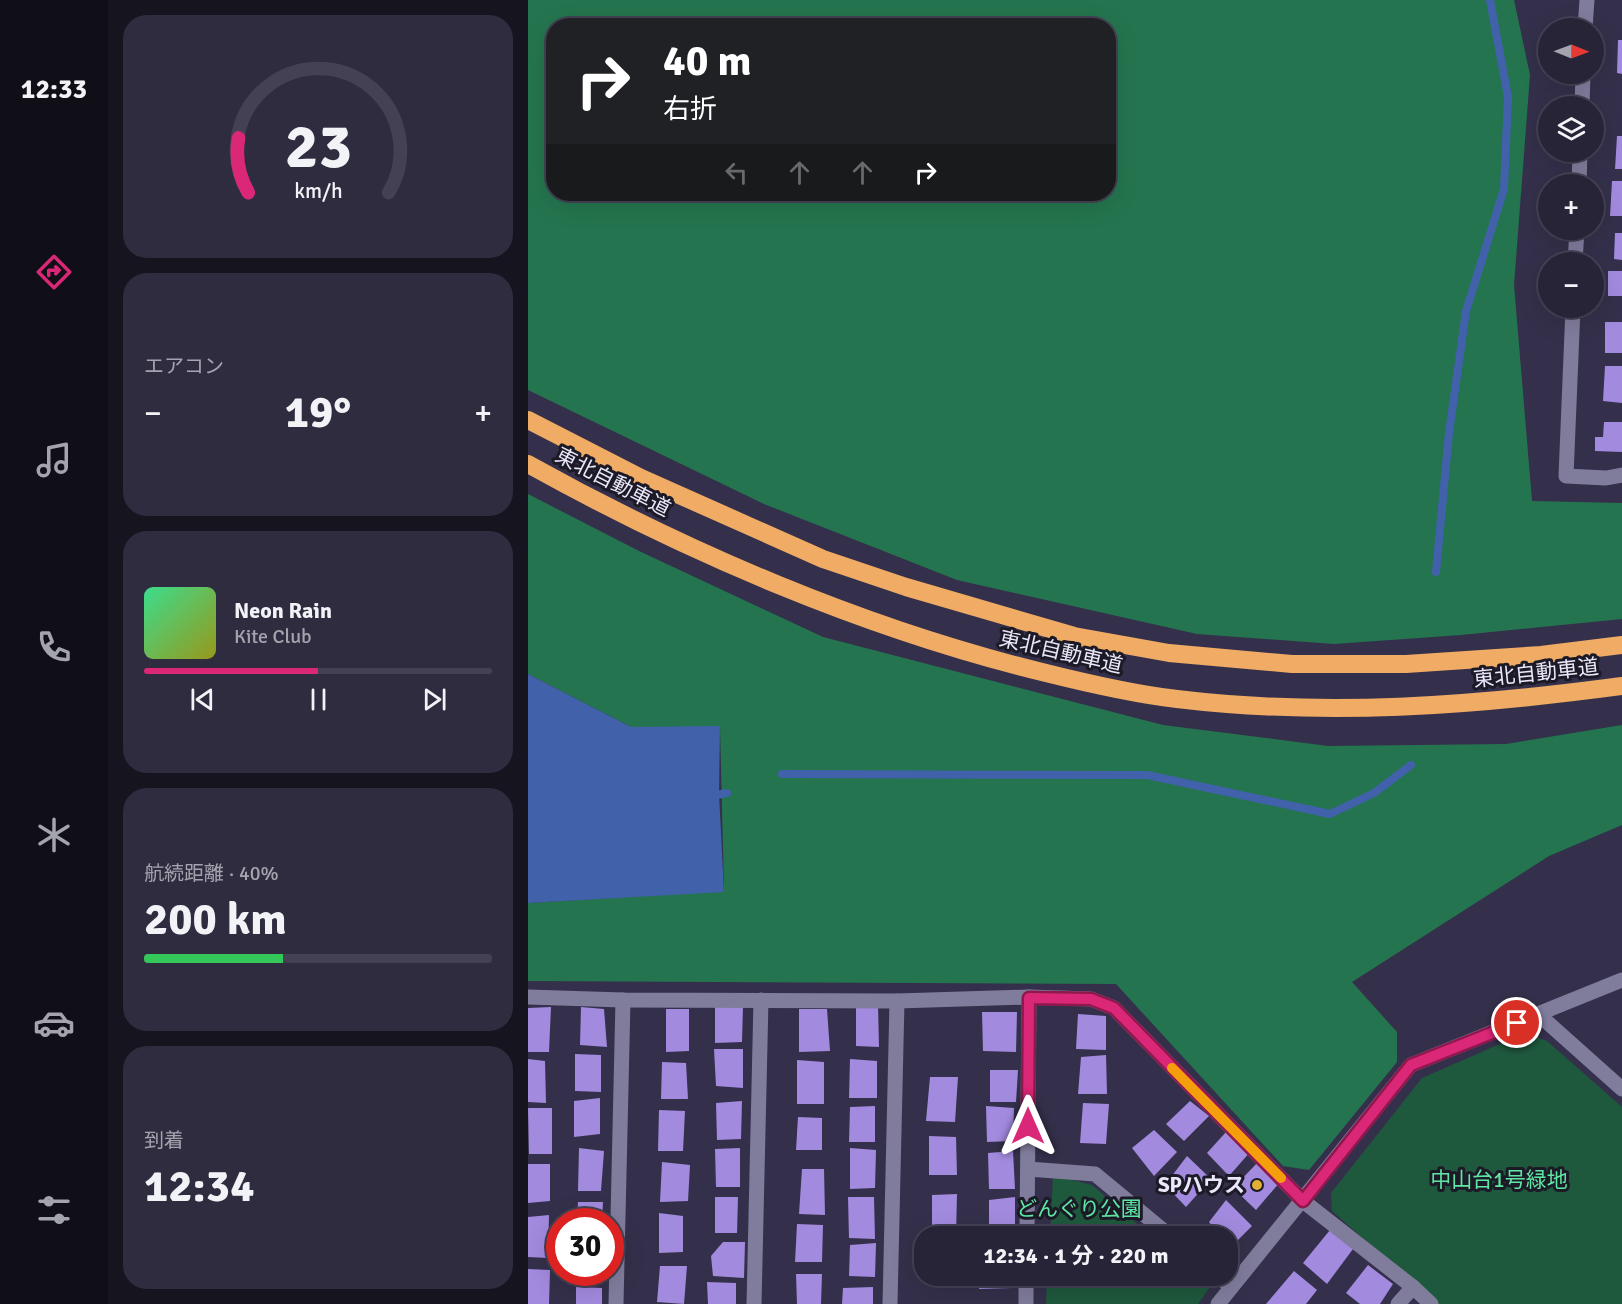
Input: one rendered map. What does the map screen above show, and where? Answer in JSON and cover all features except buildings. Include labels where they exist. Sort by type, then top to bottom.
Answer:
[{"type":"highway","name":"東北自動車道","points":[[528,420],[641,478],[823,559],[917,590],[1074,636],[1168,653],[1292,664],[1406,664],[1541,655],[1622,645]]},
{"type":"highway","name":"東北自動車道","points":[[528,464],[665,534],[801,594],[907,633],[994,661],[1074,680],[1174,699],[1288,708],[1407,708],[1546,696],[1622,686]]},
{"type":"street","points":[[1586,18],[1587,0]]},
{"type":"street","points":[[1573,318],[1566,476],[1606,478],[1622,475]]},
{"type":"street","points":[[1218,1304],[1411,1065],[1622,980]]},
{"type":"street","points":[[528,997],[623,1000],[897,1001],[1091,999],[1114,1008],[1303,1201],[1413,1287],[1431,1304]]},
{"type":"street","points":[[1027,1226],[1029,998]]},
{"type":"street","points":[[616,1304],[623,1000]]},
{"type":"street","points":[[754,1304],[761,1000]]},
{"type":"street","points":[[890,1304],[897,1001]]},
{"type":"street","points":[[1538,1014],[1622,1089]]},
{"type":"street","points":[[1028,1169],[1095,1174],[1158,1226]]},
{"type":"street","points":[[1026,1286],[1026,1304]]},
{"type":"street","points":[[1398,1304],[1413,1287]]},
{"type":"green space","points":[[528,0],[1514,0],[1530,75],[1514,285],[1532,501],[1622,503],[1622,619],[1461,635],[1334,644],[1197,634],[957,580],[764,504],[528,390]]},
{"type":"green space","points":[[528,494],[639,551],[823,637],[1163,725],[1328,746],[1506,744],[1622,725],[1622,825],[1549,856],[1352,982],[1397,1032],[1397,1062],[1309,1170],[1283,1166],[1116,984],[528,981],[528,903],[724,891],[720,727],[631,727],[528,674]]},
{"type":"green space","name":"中山台1号緑地","points":[[1525,1033],[1547,1041],[1622,1107],[1622,1304],[1437,1304],[1332,1211],[1331,1193],[1422,1078]]},
{"type":"green space","name":"どんぐり公園","points":[[1053,1175],[1092,1185],[1139,1226],[1050,1226]]},
{"type":"green space","name":"どんぐり公園","points":[[1047,1286],[1210,1287],[1198,1304],[1046,1304]]},
{"type":"water","points":[[528,674],[631,727],[720,726],[719,794],[724,892],[528,903]]},
{"type":"waterway","points":[[1436,572],[1449,433],[1466,311],[1504,189],[1508,97],[1490,0]]},
{"type":"waterway","points":[[782,774],[1147,775],[1330,814],[1374,793],[1411,765]]},
{"type":"waterway","points":[[711,796],[727,793]]},
{"type":"slow traffic","points":[[1172,1068],[1281,1178]]},
{"type":"place","name":"SPハウス","points":[[1257,1185]]},
{"type":"route","points":[[1028,1126],[1029,998],[1091,999],[1114,1008],[1303,1201],[1411,1065],[1517,1023]]}]
